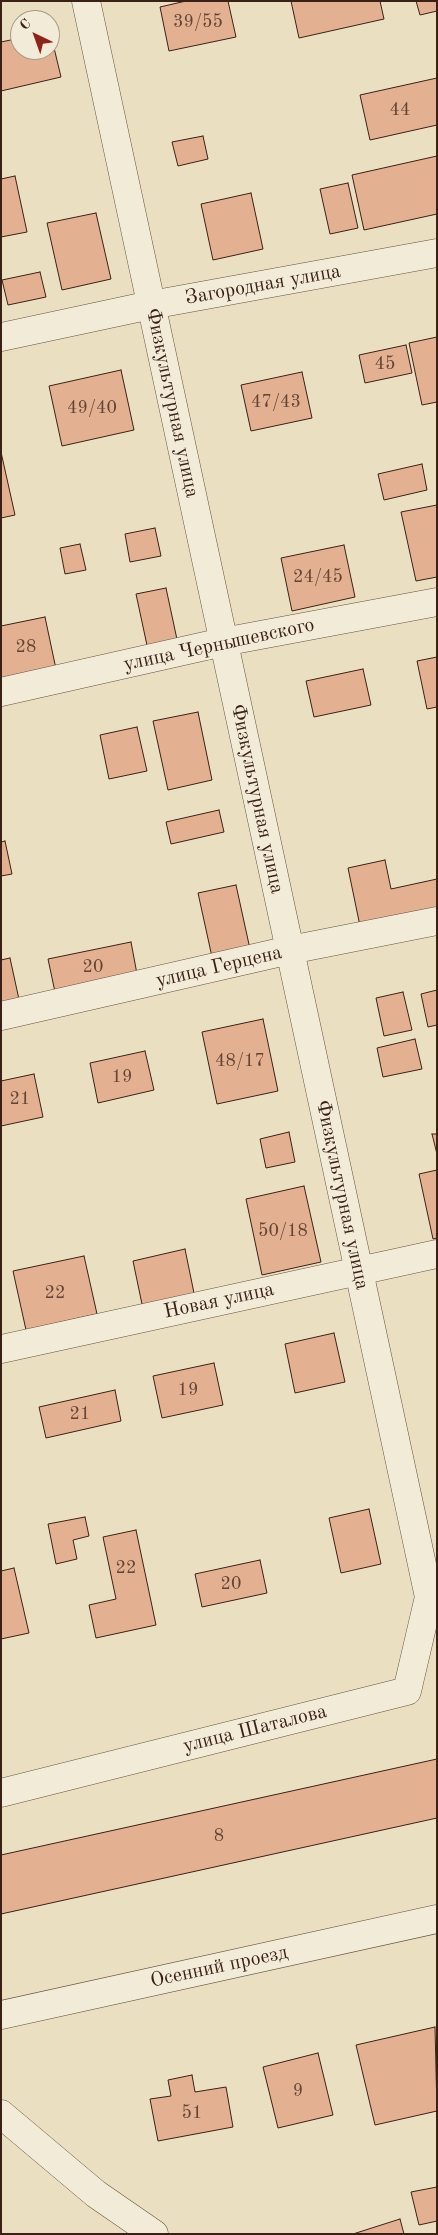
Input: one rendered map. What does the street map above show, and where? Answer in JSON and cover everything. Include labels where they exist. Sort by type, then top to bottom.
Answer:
[{"type":"street","name":"Физкультурная улица","points":[[86,1],[358,1270],[433,1596]]},
{"type":"street","name":"Загородная улица","points":[[1,337],[151,305],[437,253]]},
{"type":"street","name":"улица Чернышевского","points":[[1,692],[224,642],[437,602]]},
{"type":"street","name":"улица Герцена","points":[[1,1016],[290,950],[437,921]]},
{"type":"street","name":"Новая улица","points":[[1,1349],[437,1254]]},
{"type":"street","name":"улица Шаталова","points":[[1,1793],[408,1691],[433,1596]]},
{"type":"street","name":"Осенний проезд","points":[[1,2016],[437,1919]]},
{"type":"street","points":[[1,2114],[96,2194],[154,2234]]},
{"type":"building","points":[[186,1],[228,1],[236,37],[169,51],[160,7]]},
{"type":"building","points":[[291,1],[380,1],[384,19],[299,38]]},
{"type":"building","points":[[416,1],[437,1],[437,11],[420,15]]},
{"type":"building","points":[[10,40],[10,60],[57,60],[61,77],[1,91],[1,42]]},
{"type":"building","points":[[437,78],[437,125],[370,140],[360,95]]},
{"type":"building","points":[[203,136],[208,159],[178,166],[172,142]]},
{"type":"building","points":[[437,156],[437,214],[364,230],[352,175]]},
{"type":"building","points":[[15,176],[27,232],[1,237],[1,179]]},
{"type":"building","points":[[348,183],[358,228],[330,234],[320,189]]},
{"type":"building","points":[[251,193],[263,249],[213,260],[201,204]]},
{"type":"building","points":[[96,213],[111,279],[62,290],[47,223]]},
{"type":"building","points":[[40,272],[46,297],[8,305],[2,280]]},
{"type":"building","points":[[437,337],[437,402],[422,405],[409,343]]},
{"type":"building","points":[[406,345],[412,373],[365,383],[359,355]]},
{"type":"building","points":[[121,370],[134,430],[62,446],[49,386]]},
{"type":"building","points":[[302,372],[312,418],[251,431],[241,385]]},
{"type":"building","points":[[1,452],[15,515],[1,518]]},
{"type":"building","points":[[422,464],[427,490],[384,500],[378,474]]},
{"type":"building","points":[[437,505],[437,577],[416,581],[401,512]]},
{"type":"building","points":[[155,528],[161,556],[130,562],[125,534]]},
{"type":"building","points":[[80,544],[86,570],[65,574],[60,548]]},
{"type":"building","points":[[344,545],[355,597],[292,611],[281,558]]},
{"type":"building","points":[[166,588],[178,644],[148,650],[136,594]]},
{"type":"building","points":[[45,617],[56,669],[1,681],[1,626]]},
{"type":"building","points":[[437,657],[437,707],[427,709],[417,661]]},
{"type":"building","points":[[363,669],[371,705],[314,717],[306,681]]},
{"type":"building","points":[[198,712],[212,780],[168,790],[153,721]]},
{"type":"building","points":[[137,727],[147,771],[109,779],[100,735]]},
{"type":"building","points":[[219,810],[224,832],[171,844],[166,822]]},
{"type":"building","points":[[5,841],[12,874],[1,876],[1,842]]},
{"type":"building","points":[[385,860],[391,889],[437,879],[437,909],[360,926],[348,868]]},
{"type":"building","points":[[236,885],[250,949],[212,957],[198,893]]},
{"type":"building","points":[[131,942],[137,974],[55,992],[48,959]]},
{"type":"building","points":[[10,958],[20,1004],[1,1008],[1,960]]},
{"type":"building","points":[[437,990],[437,1025],[428,1027],[421,994]]},
{"type":"building","points":[[403,992],[412,1030],[384,1036],[376,998]]},
{"type":"building","points":[[263,1019],[278,1091],[217,1104],[202,1032]]},
{"type":"building","points":[[415,1039],[422,1069],[383,1077],[377,1048]]},
{"type":"building","points":[[145,1051],[154,1090],[98,1103],[90,1063]]},
{"type":"building","points":[[34,1074],[43,1117],[1,1126],[1,1081]]},
{"type":"building","points":[[289,1132],[295,1162],[266,1168],[260,1139]]},
{"type":"building","points":[[432,1134],[437,1134],[437,1154]]},
{"type":"building","points":[[437,1170],[437,1238],[433,1239],[419,1174]]},
{"type":"building","points":[[304,1186],[321,1262],[262,1275],[246,1199]]},
{"type":"building","points":[[185,1249],[195,1298],[143,1309],[133,1261]]},
{"type":"building","points":[[84,1256],[97,1314],[26,1330],[13,1271]]},
{"type":"building","points":[[334,1333],[345,1382],[295,1393],[285,1344]]},
{"type":"building","points":[[214,1363],[223,1405],[162,1418],[153,1376]]},
{"type":"building","points":[[115,1390],[121,1421],[46,1438],[39,1407]]},
{"type":"building","points":[[369,1509],[381,1564],[341,1573],[329,1518]]},
{"type":"building","points":[[85,1517],[89,1536],[73,1540],[77,1559],[56,1564],[48,1524]]},
{"type":"building","points":[[136,1530],[156,1625],[96,1638],[89,1605],[116,1599],[103,1537]]},
{"type":"building","points":[[260,1560],[267,1593],[202,1607],[195,1574]]},
{"type":"building","points":[[14,1568],[29,1633],[1,1639],[1,1571]]},
{"type":"building","points":[[437,1759],[437,1818],[1,1914],[1,1855]]},
{"type":"building","points":[[435,2027],[437,2111],[375,2125],[356,2045]]},
{"type":"building","points":[[318,2053],[333,2115],[278,2128],[263,2067]]},
{"type":"building","points":[[192,2075],[195,2092],[226,2087],[233,2127],[158,2141],[150,2099],[171,2096],[168,2080]]},
{"type":"building","points":[[437,2187],[437,2221],[419,2225],[411,2192]]},
{"type":"building","points":[[400,2219],[404,2234],[353,2234]]}]
